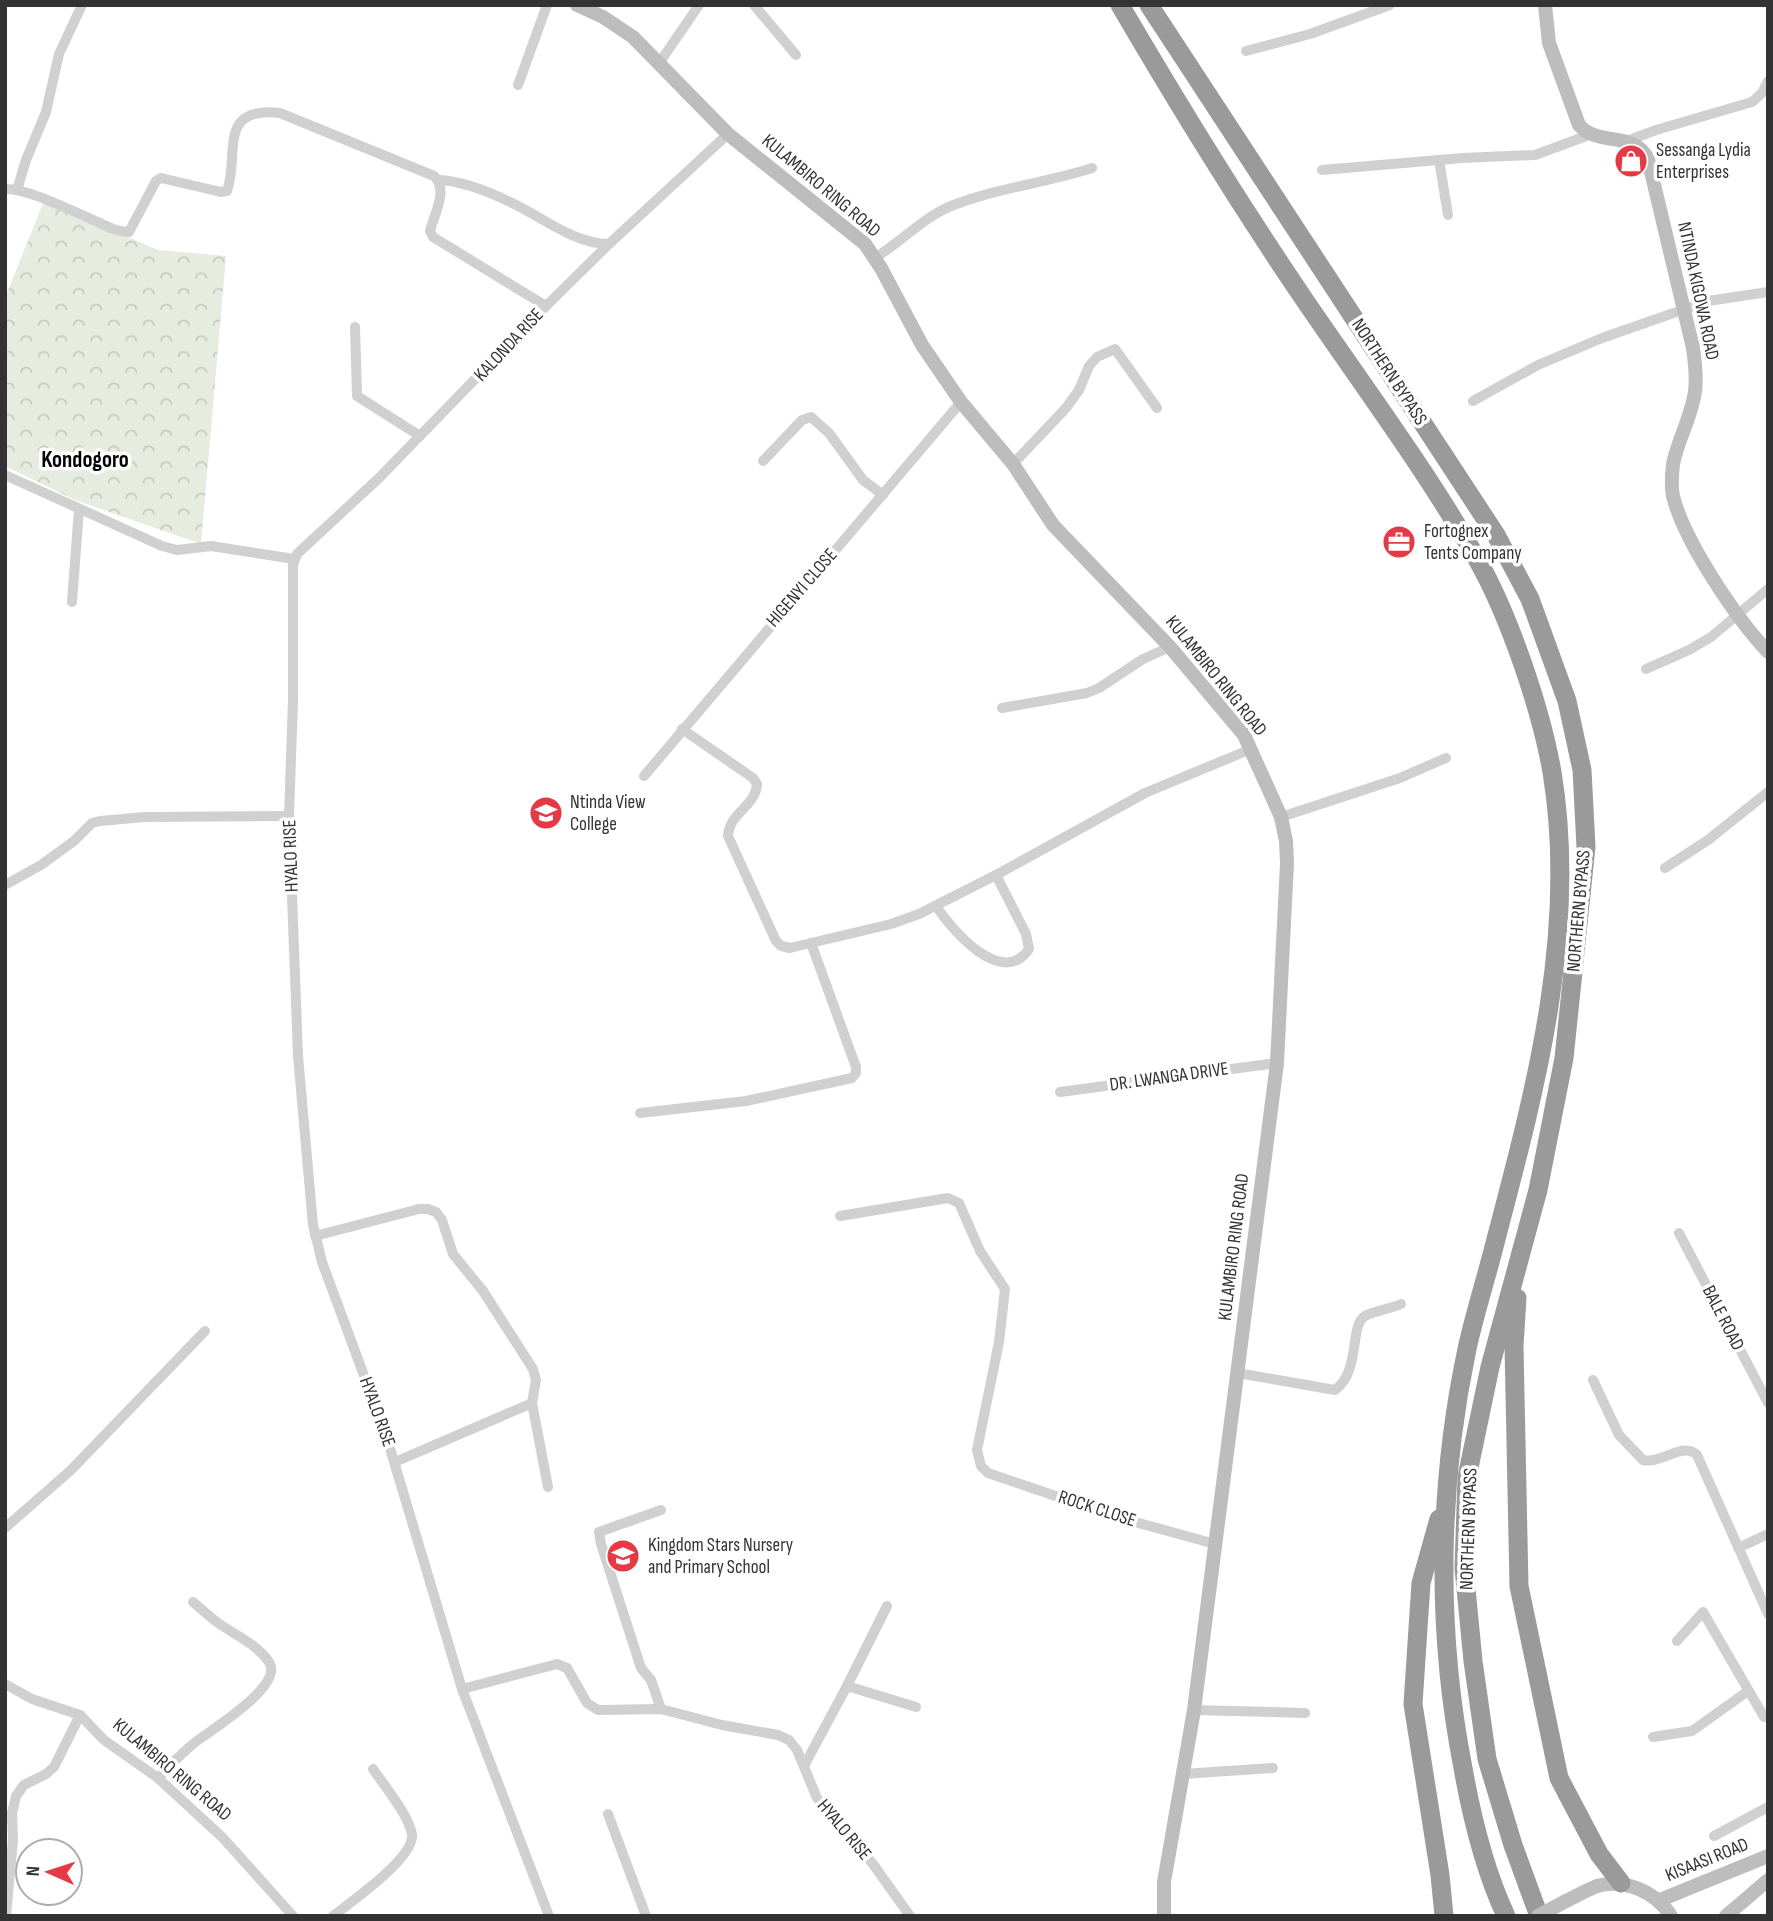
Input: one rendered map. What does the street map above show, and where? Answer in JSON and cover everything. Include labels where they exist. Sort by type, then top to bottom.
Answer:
[{"type":"highway","name":"NORTHERN BYPASS","points":[[1120,5],[1171,93],[1268,246],[1435,491],[1480,564],[1510,632],[1528,684],[1552,771],[1559,849],[1558,930],[1551,1003],[1534,1091],[1468,1346],[1453,1424],[1447,1488],[1444,1601],[1452,1716],[1476,1837],[1506,1916]]},
{"type":"highway","name":"NORTHERN BYPASS","points":[[1149,5],[1496,535],[1530,599],[1567,701],[1582,769],[1586,847],[1564,1058],[1538,1190],[1490,1367],[1467,1477],[1464,1567],[1473,1661],[1487,1759],[1513,1845],[1539,1916]]},
{"type":"highway","points":[[1521,1252],[1514,1346],[1519,1586],[1559,1778],[1599,1854],[1620,1883]]},
{"type":"highway","points":[[1444,1916],[1413,1704],[1421,1583],[1447,1488]]},
{"type":"street","points":[[82,5],[59,54],[46,112],[11,190],[55,204],[114,230],[129,232],[156,181],[161,178],[221,192],[227,191],[230,155],[237,126],[250,116],[274,112],[292,116],[353,144],[428,172],[438,180],[468,185],[519,206],[549,224],[596,244],[609,244]]},
{"type":"street","points":[[518,85],[547,5]]},
{"type":"street","name":"KULAMBIRO RING ROAD","points":[[577,5],[603,17],[632,37],[660,62],[728,134],[865,244],[922,345],[961,402],[1013,464],[1053,525],[1170,647],[1241,732],[1281,817],[1287,863],[1277,1063],[1194,1710],[1164,1882],[1164,1916]]},
{"type":"street","points":[[660,62],[699,5]]},
{"type":"street","points":[[754,5],[796,55]]},
{"type":"street","points":[[1246,51],[1310,34],[1390,5]]},
{"type":"street","points":[[1545,5],[1549,43],[1574,116],[1589,135]]},
{"type":"street","points":[[1322,170],[1535,155],[1589,135],[1627,141],[1752,102],[1762,93],[1768,81]]},
{"type":"street","name":"KALONDA RISE","points":[[294,559],[379,478],[609,244],[728,134]]},
{"type":"street","name":"NTINDA KIGOWA ROAD","points":[[1627,141],[1643,150],[1648,159],[1693,348],[1696,391],[1673,464],[1672,494],[1681,519],[1710,574],[1738,616],[1768,652]]},
{"type":"street","points":[[1439,160],[1448,215]]},
{"type":"street","points":[[875,258],[937,213],[952,206],[1092,168]]},
{"type":"street","points":[[438,180],[441,190],[430,231],[433,237],[546,306]]},
{"type":"street","points":[[1473,401],[1538,365],[1578,347],[1708,301],[1768,292]]},
{"type":"street","points":[[355,327],[357,396],[420,436]]},
{"type":"street","points":[[1013,464],[1066,408],[1079,390],[1089,366],[1097,357],[1115,349],[1157,408]]},
{"type":"street","name":"HIGENYI CLOSE","points":[[644,776],[961,402]]},
{"type":"street","points":[[763,461],[802,420],[811,417],[829,433],[863,480],[883,495]]},
{"type":"street","points":[[5,475],[162,546],[177,550],[211,546],[294,559]]},
{"type":"street","points":[[72,602],[79,509]]},
{"type":"street","name":"HYALO RISE","points":[[294,559],[289,816],[298,1056],[315,1236],[395,1462],[462,1689],[557,1664],[567,1668],[587,1703],[598,1710],[661,1709],[722,1725],[778,1735],[789,1740],[797,1750],[817,1798],[873,1864],[910,1916]]},
{"type":"street","points":[[1646,669],[1697,646],[1738,616],[1768,589]]},
{"type":"street","points":[[1002,708],[1087,693],[1143,659],[1170,647]]},
{"type":"street","points":[[682,729],[753,778],[757,784],[754,797],[731,821],[727,836],[776,941],[781,946],[790,948],[891,925],[936,906],[1145,793],[1251,749]]},
{"type":"street","points":[[1281,817],[1400,778],[1446,758]]},
{"type":"street","points":[[1665,868],[1708,840],[1768,792]]},
{"type":"street","points":[[5,885],[41,865],[74,841],[92,823],[100,821],[145,817],[289,816]]},
{"type":"street","points":[[936,906],[967,944],[990,959],[1008,962],[1017,960],[1029,949],[1026,934],[996,875]]},
{"type":"street","points":[[640,1113],[746,1101],[852,1078],[856,1067],[811,943]]},
{"type":"street","name":"DR. LWANGA DRIVE","points":[[1060,1092],[1277,1063]]},
{"type":"street","name":"ROCK CLOSE","points":[[840,1216],[948,1198],[958,1203],[980,1251],[1005,1289],[999,1342],[978,1450],[981,1466],[988,1473],[1117,1517],[1215,1544]]},
{"type":"street","points":[[315,1236],[419,1209],[436,1212],[442,1220],[453,1254],[483,1291],[533,1369],[536,1380],[532,1403],[548,1488]]},
{"type":"street","name":"BALE ROAD","points":[[1679,1233],[1767,1401]]},
{"type":"street","points":[[1238,1373],[1335,1390],[1344,1383],[1351,1370],[1359,1321],[1367,1314],[1401,1304]]},
{"type":"street","points":[[5,1528],[71,1470],[205,1331]]},
{"type":"street","points":[[1593,1380],[1619,1435],[1637,1455],[1651,1461],[1686,1449],[1697,1455],[1768,1614]]},
{"type":"street","points":[[395,1462],[532,1403]]},
{"type":"street","points":[[661,1510],[599,1532],[641,1668],[651,1680],[661,1709]]},
{"type":"street","points":[[1738,1548],[1768,1534]]},
{"type":"street","points":[[158,1778],[176,1758],[249,1701],[267,1684],[272,1672],[272,1665],[262,1653],[193,1602]]},
{"type":"street","points":[[804,1766],[887,1605]]},
{"type":"street","points":[[1678,1641],[1703,1612],[1764,1717],[1768,1715]]},
{"type":"street","name":"KULAMBIRO RING ROAD","points":[[5,1684],[32,1699],[80,1715],[104,1740],[158,1778],[223,1838],[293,1916]]},
{"type":"street","points":[[847,1686],[916,1707]]},
{"type":"street","points":[[462,1689],[549,1916]]},
{"type":"street","points":[[1653,1737],[1692,1731],[1748,1691]]},
{"type":"street","points":[[1194,1710],[1305,1713]]},
{"type":"street","points":[[6,1916],[13,1840],[12,1813],[16,1796],[24,1785],[54,1767],[80,1715]]},
{"type":"street","points":[[1183,1774],[1273,1768]]},
{"type":"street","points":[[333,1916],[380,1877],[405,1853],[410,1844],[412,1835],[408,1823],[373,1769]]},
{"type":"street","points":[[1714,1836],[1768,1807]]},
{"type":"street","points":[[608,1814],[646,1916]]},
{"type":"street","name":"KISAASI ROAD","points":[[1660,1900],[1768,1856]]},
{"type":"street","points":[[1726,1916],[1768,1880]]},
{"type":"street","points":[[1539,1916],[1598,1886],[1620,1883],[1660,1900],[1671,1916]]},
{"type":"green space","points":[[44,201],[158,250],[226,256],[201,544],[75,500],[5,466],[5,298]]},
{"type":"place","name":"Sessanga Lydia Enterprises","points":[[1631,161]]},
{"type":"place","name":"Fortognex Tents Company","points":[[1399,542]]},
{"type":"place","name":"Ntinda View College","points":[[546,813]]},
{"type":"place","name":"Kingdom Stars Nursery and Primary School","points":[[623,1556]]},
{"type":"district","name":"Kondogoro","points":[[85,460]]}]
